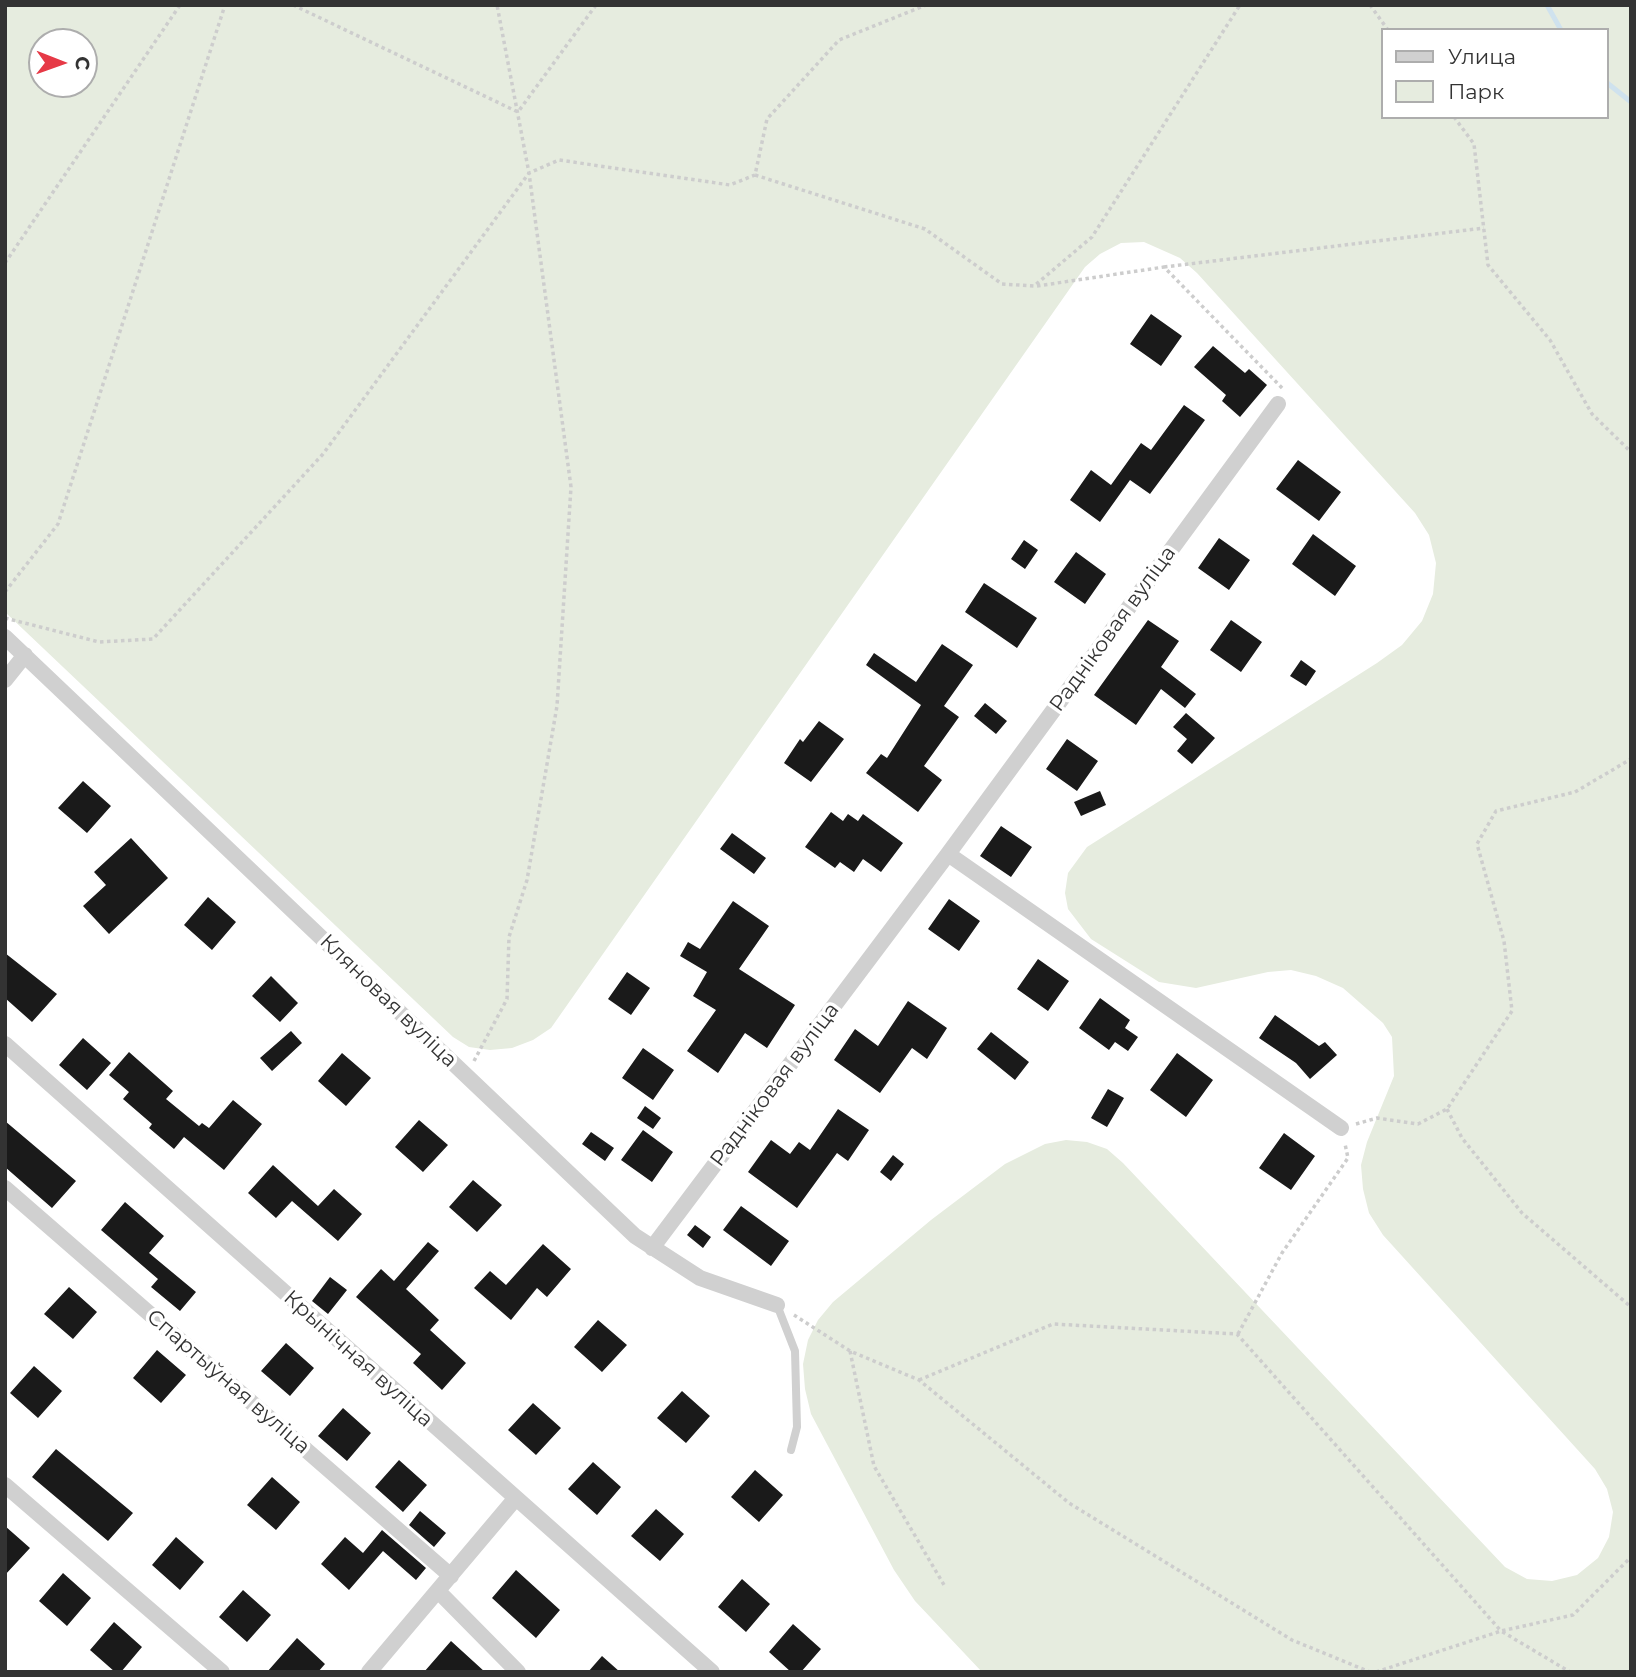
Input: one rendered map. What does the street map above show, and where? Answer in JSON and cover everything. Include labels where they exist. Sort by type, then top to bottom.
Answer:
[{"type":"street","name":"Радніковая вуліца","points":[[652,1248],[948,854],[1278,404]]},
{"type":"street","name":"Кляновая вуліца","points":[[5,637],[467,1077],[652,1248],[700,1278],[778,1305]]},
{"type":"street","points":[[5,680],[25,655]]},
{"type":"street","points":[[948,854],[1341,1128]]},
{"type":"street","name":"Крынічная вуліца","points":[[5,1044],[712,1672]]},
{"type":"street","name":"Спартыўная вуліца","points":[[5,1188],[450,1576]]},
{"type":"street","points":[[5,1486],[222,1672]]},
{"type":"street","points":[[369,1672],[515,1499]]},
{"type":"street","points":[[438,1591],[518,1672]]},
{"type":"lane","points":[[778,1305],[795,1351],[797,1427],[792,1450]]},
{"type":"path","points":[[5,263],[180,5]]},
{"type":"path","points":[[5,592],[58,523],[225,5]]},
{"type":"path","points":[[293,5],[518,112]]},
{"type":"path","points":[[467,1077],[489,1027],[508,999],[509,937],[527,880],[557,706],[571,487],[528,173],[497,5]]},
{"type":"path","points":[[518,112],[596,5]]},
{"type":"path","points":[[755,175],[767,119],[839,40],[926,5]]},
{"type":"path","points":[[1034,286],[1092,237],[1240,5]]},
{"type":"path","points":[[1370,5],[1387,28]]},
{"type":"path","points":[[1455,119],[1474,144],[1488,265],[1550,340],[1592,414],[1631,452]]},
{"type":"path","points":[[5,618],[99,642],[153,639],[323,454],[528,173],[559,160],[730,185],[755,175],[925,229],[1002,284],[1034,286],[1164,267],[1484,228]]},
{"type":"path","points":[[1164,267],[1285,391],[1278,404]]},
{"type":"path","points":[[1237,1334],[1282,1253],[1348,1158],[1341,1128],[1377,1118],[1419,1124],[1447,1108],[1513,1011],[1504,942],[1478,844],[1496,811],[1575,792],[1631,759]]},
{"type":"path","points":[[1447,1108],[1462,1138],[1522,1213],[1631,1307]]},
{"type":"path","points":[[778,1305],[850,1351],[919,1380],[1069,1503],[1292,1640],[1370,1672]]},
{"type":"path","points":[[919,1380],[1053,1324],[1237,1334],[1501,1632],[1570,1672]]},
{"type":"path","points":[[850,1351],[874,1466],[944,1586]]},
{"type":"path","points":[[1376,1672],[1501,1632],[1573,1615],[1631,1557]]},
{"type":"green space","points":[[5,5],[1631,5],[1631,1672],[982,1672],[915,1601],[894,1570],[811,1414],[803,1364],[808,1340],[818,1320],[833,1302],[931,1220],[1005,1164],[1045,1144],[1066,1140],[1087,1142],[1107,1149],[1123,1163],[1505,1567],[1527,1579],[1552,1581],[1577,1575],[1598,1558],[1609,1537],[1613,1512],[1607,1489],[1595,1469],[1383,1235],[1369,1213],[1361,1165],[1367,1142],[1394,1076],[1392,1037],[1383,1023],[1343,988],[1316,976],[1291,970],[1268,972],[1196,988],[1159,982],[1091,939],[1068,909],[1065,893],[1068,873],[1087,847],[1402,645],[1422,621],[1433,594],[1436,563],[1429,535],[1415,513],[1197,273],[1180,258],[1144,242],[1121,243],[1100,254],[1085,267],[551,1028],[533,1040],[512,1048],[490,1050],[469,1047],[453,1037],[5,612]]},
{"type":"building","points":[[1151,314],[1182,336],[1161,366],[1130,344]]},
{"type":"building","points":[[1213,346],[1245,373],[1249,369],[1267,385],[1240,417],[1222,401],[1226,395],[1194,367]]},
{"type":"building","points":[[1184,405],[1205,420],[1150,494],[1130,480],[1100,522],[1070,500],[1091,470],[1111,485],[1141,443],[1151,450]]},
{"type":"building","points":[[1298,460],[1341,492],[1319,521],[1276,489]]},
{"type":"building","points":[[1313,534],[1356,566],[1335,596],[1292,564]]},
{"type":"building","points":[[1219,538],[1250,560],[1229,590],[1198,568]]},
{"type":"building","points":[[1024,540],[1038,550],[1025,569],[1011,559]]},
{"type":"building","points":[[1076,552],[1106,574],[1085,604],[1054,582]]},
{"type":"building","points":[[984,583],[1037,618],[1017,648],[965,612]]},
{"type":"building","points":[[1148,620],[1179,641],[1161,667],[1196,694],[1185,708],[1161,689],[1136,725],[1094,695]]},
{"type":"building","points":[[1231,620],[1262,642],[1241,672],[1210,650]]},
{"type":"building","points":[[942,644],[973,665],[944,706],[959,717],[924,766],[942,780],[918,812],[866,773],[881,754],[887,758],[921,705],[866,665],[874,653],[916,682]]},
{"type":"building","points":[[1301,660],[1316,671],[1306,686],[1290,676]]},
{"type":"building","points":[[985,703],[1007,721],[996,734],[974,716]]},
{"type":"building","points":[[1186,713],[1215,738],[1192,764],[1177,751],[1187,739],[1173,727]]},
{"type":"building","points":[[819,721],[844,739],[811,782],[784,763],[800,739],[803,742]]},
{"type":"building","points":[[1067,739],[1098,761],[1077,791],[1046,769]]},
{"type":"building","points":[[83,781],[111,806],[87,833],[58,808]]},
{"type":"building","points":[[1100,791],[1106,805],[1081,816],[1074,802]]},
{"type":"building","points":[[831,812],[843,821],[848,814],[858,821],[863,814],[903,843],[881,872],[863,859],[854,872],[840,862],[835,868],[805,847]]},
{"type":"building","points":[[1001,826],[1032,847],[1011,877],[980,856]]},
{"type":"building","points":[[732,833],[766,858],[754,874],[720,849]]},
{"type":"building","points":[[131,838],[168,878],[109,934],[83,906],[106,885],[94,872]]},
{"type":"building","points":[[208,897],[236,922],[212,950],[184,925]]},
{"type":"building","points":[[949,899],[980,921],[959,951],[928,929]]},
{"type":"building","points":[[733,901],[769,926],[739,969],[795,1005],[767,1048],[745,1033],[718,1073],[687,1051],[716,1010],[693,996],[707,972],[680,956],[688,942],[700,949]]},
{"type":"building","points":[[5,953],[57,994],[32,1022],[5,998]]},
{"type":"building","points":[[1038,959],[1069,981],[1048,1011],[1017,989]]},
{"type":"building","points":[[627,972],[650,988],[631,1015],[608,999]]},
{"type":"building","points":[[271,976],[298,1003],[280,1022],[252,996]]},
{"type":"building","points":[[1100,998],[1130,1020],[1125,1028],[1138,1037],[1128,1051],[1115,1042],[1109,1050],[1079,1028]]},
{"type":"building","points":[[908,1001],[947,1028],[927,1059],[912,1048],[880,1093],[834,1060],[855,1029],[878,1046]]},
{"type":"building","points":[[1275,1015],[1319,1046],[1325,1042],[1337,1055],[1310,1079],[1296,1063],[1259,1038]]},
{"type":"building","points":[[291,1031],[302,1043],[272,1071],[260,1058]]},
{"type":"building","points":[[991,1032],[1029,1062],[1015,1080],[977,1049]]},
{"type":"building","points":[[83,1038],[111,1063],[87,1090],[59,1065]]},
{"type":"building","points":[[643,1048],[674,1070],[653,1100],[622,1078]]},
{"type":"building","points":[[129,1052],[173,1091],[166,1099],[199,1126],[202,1123],[209,1128],[233,1100],[262,1124],[224,1170],[184,1137],[174,1149],[149,1128],[152,1124],[123,1099],[129,1092],[109,1075]]},
{"type":"building","points":[[342,1053],[371,1078],[346,1106],[318,1081]]},
{"type":"building","points":[[1177,1053],[1213,1080],[1186,1117],[1150,1090]]},
{"type":"building","points":[[1108,1089],[1124,1098],[1107,1127],[1091,1118]]},
{"type":"building","points":[[645,1106],[661,1118],[653,1129],[637,1118]]},
{"type":"building","points":[[838,1109],[869,1130],[848,1161],[837,1153],[797,1208],[748,1172],[771,1140],[790,1154],[799,1142],[810,1150]]},
{"type":"building","points":[[419,1120],[448,1145],[423,1172],[395,1147]]},
{"type":"building","points":[[5,1121],[76,1181],[52,1208],[5,1167]]},
{"type":"building","points":[[643,1130],[673,1152],[652,1182],[621,1160]]},
{"type":"building","points":[[591,1132],[614,1148],[605,1161],[582,1144]]},
{"type":"building","points":[[1284,1133],[1315,1156],[1291,1190],[1259,1168]]},
{"type":"building","points":[[893,1155],[904,1164],[891,1181],[880,1172]]},
{"type":"building","points":[[273,1165],[318,1206],[334,1189],[362,1214],[338,1241],[292,1201],[276,1218],[248,1193]]},
{"type":"building","points":[[473,1180],[502,1205],[477,1232],[449,1207]]},
{"type":"building","points":[[125,1202],[164,1236],[149,1253],[196,1292],[180,1311],[151,1287],[158,1279],[101,1230]]},
{"type":"building","points":[[741,1206],[789,1241],[771,1266],[723,1230]]},
{"type":"building","points":[[695,1225],[711,1237],[703,1248],[687,1235]]},
{"type":"building","points":[[428,1242],[439,1251],[406,1289],[439,1320],[430,1330],[466,1363],[442,1390],[413,1363],[421,1354],[356,1297],[381,1269],[394,1281]]},
{"type":"building","points":[[543,1244],[571,1269],[547,1297],[537,1288],[511,1320],[474,1288],[490,1271],[506,1285]]},
{"type":"building","points":[[330,1277],[347,1290],[328,1314],[312,1301]]},
{"type":"building","points":[[69,1287],[97,1312],[73,1339],[44,1314]]},
{"type":"building","points":[[598,1320],[627,1345],[602,1372],[574,1347]]},
{"type":"building","points":[[286,1343],[314,1368],[290,1396],[261,1371]]},
{"type":"building","points":[[157,1350],[186,1375],[161,1403],[133,1378]]},
{"type":"building","points":[[34,1366],[62,1391],[38,1418],[10,1393]]},
{"type":"building","points":[[682,1391],[710,1416],[686,1443],[657,1418]]},
{"type":"building","points":[[533,1403],[561,1428],[536,1455],[508,1430]]},
{"type":"building","points":[[343,1408],[371,1433],[347,1461],[318,1436]]},
{"type":"building","points":[[56,1449],[133,1513],[108,1541],[32,1477]]},
{"type":"building","points":[[399,1460],[427,1485],[403,1512],[375,1487]]},
{"type":"building","points":[[593,1462],[621,1487],[597,1515],[568,1489]]},
{"type":"building","points":[[755,1470],[783,1495],[759,1522],[731,1497]]},
{"type":"building","points":[[272,1477],[300,1502],[276,1530],[247,1505]]},
{"type":"building","points":[[656,1509],[684,1534],[660,1561],[631,1536]]},
{"type":"building","points":[[420,1511],[446,1533],[434,1547],[409,1525]]},
{"type":"building","points":[[5,1526],[30,1548],[5,1575]]},
{"type":"building","points":[[382,1530],[426,1568],[416,1580],[383,1551],[349,1590],[321,1564],[345,1537],[363,1553]]},
{"type":"building","points":[[176,1537],[204,1562],[180,1590],[152,1565]]},
{"type":"building","points":[[516,1570],[560,1610],[536,1638],[492,1598]]},
{"type":"building","points":[[63,1573],[91,1598],[67,1626],[39,1601]]},
{"type":"building","points":[[742,1579],[770,1604],[746,1632],[718,1607]]},
{"type":"building","points":[[243,1590],[271,1615],[247,1642],[219,1617]]},
{"type":"building","points":[[114,1622],[142,1647],[121,1672],[115,1672],[90,1650]]},
{"type":"building","points":[[793,1624],[821,1649],[801,1672],[791,1672],[769,1652]]},
{"type":"building","points":[[297,1638],[325,1664],[318,1672],[267,1672]]},
{"type":"building","points":[[451,1641],[485,1672],[424,1672]]},
{"type":"building","points":[[602,1656],[620,1672],[588,1672]]},
{"type":"waterway","points":[[1547,5],[1560,28]]},
{"type":"waterway","points":[[1608,84],[1631,102]]}]
